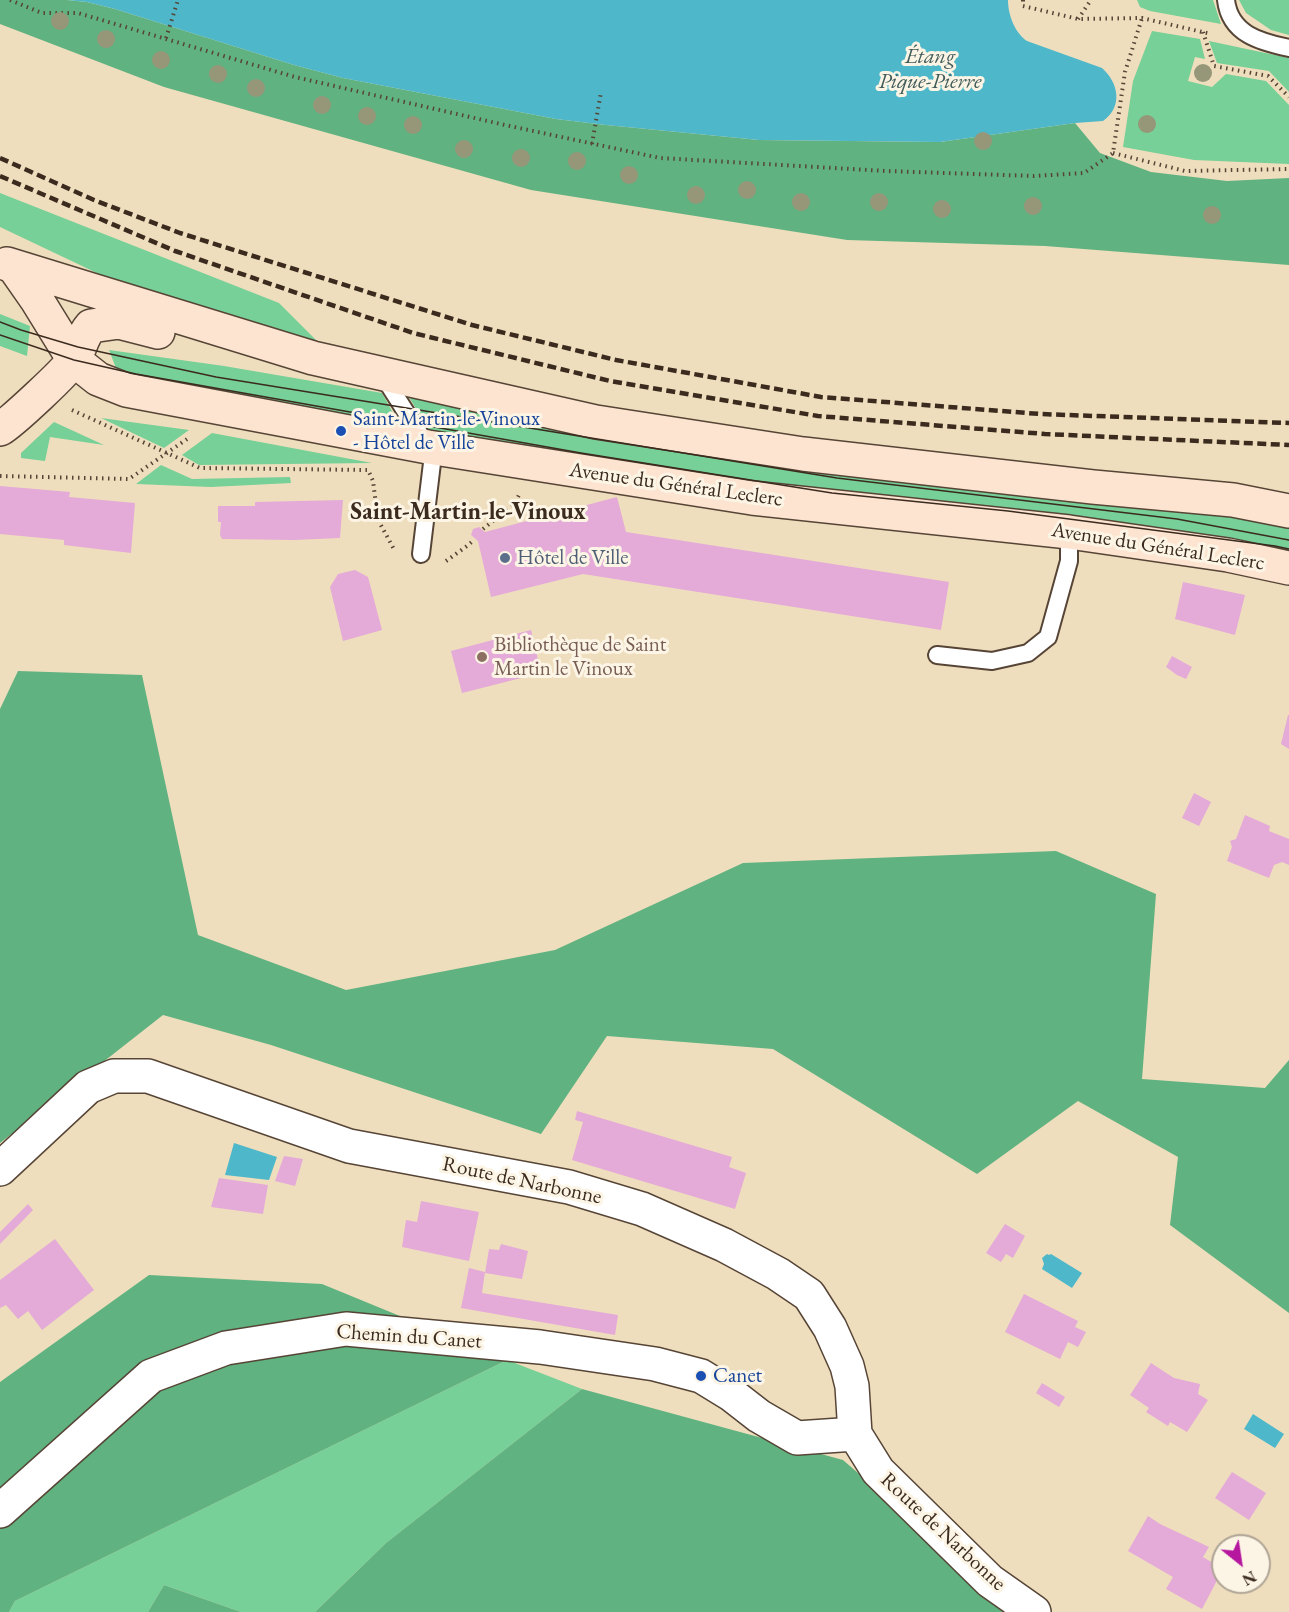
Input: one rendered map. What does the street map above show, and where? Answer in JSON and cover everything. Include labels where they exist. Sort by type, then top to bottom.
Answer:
[{"type":"main road","name":"Avenue du Général Leclerc","points":[[7,264],[262,344],[383,376],[596,422],[803,454],[1093,487],[1233,500],[1289,511]]},
{"type":"main road","name":"Avenue du Général Leclerc","points":[[7,264],[78,347],[98,379],[126,390],[428,447],[752,498],[1069,532],[1228,555],[1289,568]]},
{"type":"main road","points":[[0,429],[39,395],[78,347],[78,307],[65,281]]},
{"type":"main road","name":"Avenue du Général Leclerc","points":[[78,347],[90,326],[119,322],[218,348],[262,344]]},
{"type":"street","name":"Route de Narbonne","points":[[0,1169],[88,1087],[114,1076],[148,1076],[349,1146],[569,1187],[642,1209],[724,1245],[778,1274],[809,1295],[830,1328],[847,1366],[852,1386],[855,1434],[878,1471],[990,1581],[1034,1612]]},
{"type":"street","name":"Chemin du Canet","points":[[0,1511],[151,1376],[226,1347],[346,1329],[540,1347],[655,1364],[701,1376],[732,1395],[759,1416],[797,1438],[855,1434]]},
{"type":"lane","points":[[1226,0],[1227,9],[1240,30],[1262,43],[1289,48]]},
{"type":"lane","points":[[383,376],[428,447],[432,463],[421,554]]},
{"type":"lane","points":[[938,655],[992,661],[1028,653],[1048,637],[1070,561],[1069,532]]},
{"type":"path","points":[[10,0],[42,13],[78,13],[295,77],[660,158],[966,175],[1034,176],[1084,173],[1113,153],[1125,72],[1142,18]]},
{"type":"path","points":[[166,38],[178,0]]},
{"type":"path","points":[[1023,0],[1023,6],[1078,19],[1142,18],[1213,34]]},
{"type":"path","points":[[1078,19],[1091,0]]},
{"type":"path","points":[[1203,32],[1214,66],[1268,76],[1289,97]]},
{"type":"path","points":[[592,144],[601,92]]},
{"type":"path","points":[[1113,153],[1185,171],[1289,169]]},
{"type":"path","points":[[39,395],[200,468],[368,471],[373,481],[378,520],[397,554]]},
{"type":"path","points":[[0,476],[129,478],[191,436]]},
{"type":"path","points":[[483,529],[515,503],[522,490]]},
{"type":"path","points":[[440,563],[474,540]]},
{"type":"green space","points":[[0,0],[87,2],[343,78],[556,119],[606,125],[759,140],[940,142],[1075,123],[1100,153],[1151,172],[1227,181],[1289,178],[1289,265],[1045,246],[847,240],[531,190],[164,87],[0,24]]},
{"type":"green space","points":[[1137,0],[1213,0],[1221,24],[1150,11],[1140,7]]},
{"type":"green space","points":[[1239,0],[1289,0],[1289,35],[1271,30],[1246,13]]},
{"type":"green space","points":[[1152,31],[1200,39],[1205,59],[1195,57],[1188,81],[1212,87],[1226,74],[1266,81],[1289,105],[1289,164],[1194,160],[1123,147],[1133,81]]},
{"type":"green space","points":[[1209,41],[1289,58],[1289,92],[1269,71],[1217,63]]},
{"type":"green space","points":[[0,193],[279,303],[319,343],[139,293],[0,227]]},
{"type":"green space","points":[[0,314],[30,326],[27,356],[0,346]]},
{"type":"green space","points":[[109,350],[224,366],[382,393],[402,429],[119,376]]},
{"type":"green space","points":[[409,397],[1289,520],[1289,559],[889,509],[431,434]]},
{"type":"green space","points":[[101,418],[189,430],[164,448]]},
{"type":"green space","points":[[54,422],[104,445],[50,437],[45,461],[21,458],[21,453]]},
{"type":"green space","points":[[212,433],[372,463],[199,465],[182,455]]},
{"type":"green space","points":[[161,465],[192,479],[290,477],[291,483],[211,487],[136,484]]},
{"type":"green space","points":[[18,671],[142,675],[198,935],[346,990],[555,950],[743,863],[1056,851],[1156,894],[1142,1079],[1265,1088],[1289,1060],[1289,1313],[1170,1225],[1178,1157],[1078,1101],[977,1174],[773,1049],[607,1036],[541,1134],[271,1045],[163,1015],[0,1143],[0,709]]},
{"type":"green space","points":[[149,1275],[322,1284],[507,1360],[15,1601],[9,1612],[0,1612],[0,1382]]},
{"type":"green space","points":[[507,1360],[582,1389],[386,1543],[315,1612],[241,1612],[164,1585],[148,1612],[9,1612],[15,1601]]},
{"type":"green space","points":[[582,1389],[843,1460],[1019,1612],[315,1612],[386,1543]]},
{"type":"green space","points":[[164,1585],[241,1612],[148,1612]]},
{"type":"water","name":"Étang Pique-Pierre","points":[[67,0],[1008,0],[1013,23],[1023,38],[1102,68],[1115,88],[1116,102],[1114,109],[1103,121],[940,142],[759,140],[556,119],[343,78],[115,9]]},
{"type":"water","points":[[234,1143],[277,1157],[269,1180],[225,1175]]},
{"type":"water","points":[[1051,1254],[1082,1273],[1072,1288],[1042,1269],[1044,1264],[1042,1258]]},
{"type":"water","points":[[1253,1414],[1284,1434],[1275,1448],[1244,1429]]},
{"type":"building","points":[[0,486],[70,492],[69,497],[135,503],[131,553],[64,545],[64,540],[0,534]]},
{"type":"building","points":[[617,497],[626,532],[949,582],[941,630],[583,574],[491,597],[478,541],[471,535],[473,529],[479,527],[485,532]]},
{"type":"building","points":[[343,500],[340,538],[222,539],[220,535],[221,522],[218,522],[218,506],[255,506],[255,502]]},
{"type":"building","points":[[355,570],[368,577],[382,630],[343,641],[330,587],[338,574]]},
{"type":"building","points":[[1183,582],[1245,595],[1235,635],[1175,619]]},
{"type":"building","points":[[531,630],[541,673],[462,693],[451,651]]},
{"type":"building","points":[[1172,656],[1192,667],[1186,679],[1166,667]]},
{"type":"building","points":[[1289,715],[1289,749],[1281,744]]},
{"type":"building","points":[[1194,793],[1211,802],[1199,826],[1182,818]]},
{"type":"building","points":[[1245,815],[1270,826],[1269,831],[1289,839],[1289,865],[1282,862],[1274,865],[1269,878],[1227,861],[1232,847],[1230,841],[1236,839]]},
{"type":"building","points":[[577,1111],[732,1157],[729,1167],[746,1173],[735,1209],[572,1160],[583,1122],[575,1120]]},
{"type":"building","points":[[284,1156],[303,1159],[295,1186],[275,1181]]},
{"type":"building","points":[[219,1178],[268,1185],[263,1214],[211,1207]]},
{"type":"building","points":[[421,1201],[479,1212],[469,1261],[402,1247],[406,1220],[417,1222]]},
{"type":"building","points":[[28,1204],[33,1210],[0,1244],[0,1232]]},
{"type":"building","points":[[1005,1224],[1025,1236],[1013,1258],[1006,1254],[1001,1262],[986,1253]]},
{"type":"building","points":[[55,1239],[94,1290],[42,1330],[28,1311],[18,1319],[6,1305],[0,1308],[0,1280]]},
{"type":"building","points":[[501,1244],[528,1251],[522,1279],[485,1273],[489,1249],[499,1250]]},
{"type":"building","points":[[469,1268],[485,1272],[482,1293],[618,1315],[615,1335],[461,1308]]},
{"type":"building","points":[[1024,1294],[1078,1321],[1075,1327],[1086,1332],[1078,1347],[1068,1342],[1060,1359],[1005,1332]]},
{"type":"building","points":[[1151,1363],[1174,1378],[1200,1384],[1198,1394],[1208,1400],[1187,1432],[1170,1422],[1168,1426],[1146,1412],[1149,1408],[1130,1395]]},
{"type":"building","points":[[1042,1383],[1065,1397],[1059,1407],[1036,1393]]},
{"type":"building","points":[[1232,1472],[1266,1493],[1249,1520],[1215,1498]]},
{"type":"building","points":[[1148,1516],[1209,1547],[1203,1557],[1211,1562],[1211,1592],[1202,1609],[1166,1589],[1173,1577],[1128,1551]]},
{"type":"tram line","points":[[0,322],[78,347],[216,377],[837,478],[1177,519],[1289,540]]},
{"type":"tram line","points":[[0,335],[74,360],[136,374],[581,453],[832,493],[1008,511],[1289,549]]},
{"type":"railway","points":[[0,158],[94,200],[180,233],[472,325],[616,360],[821,397],[1040,414],[1289,423]]},
{"type":"railway","points":[[0,176],[175,251],[413,333],[610,381],[818,416],[1045,434],[1289,445]]},
{"type":"place","name":"Saint-Martin-le-Vinoux - Hôtel de Ville","points":[[341,431]]},
{"type":"place","name":"Hôtel de Ville","points":[[505,558]]},
{"type":"place","name":"Bibliothèque de Saint Martin le Vinoux","points":[[482,657]]},
{"type":"place","name":"Canet","points":[[701,1376]]},
{"type":"district","name":"Saint-Martin-le-Vinoux","points":[[468,512]]}]
